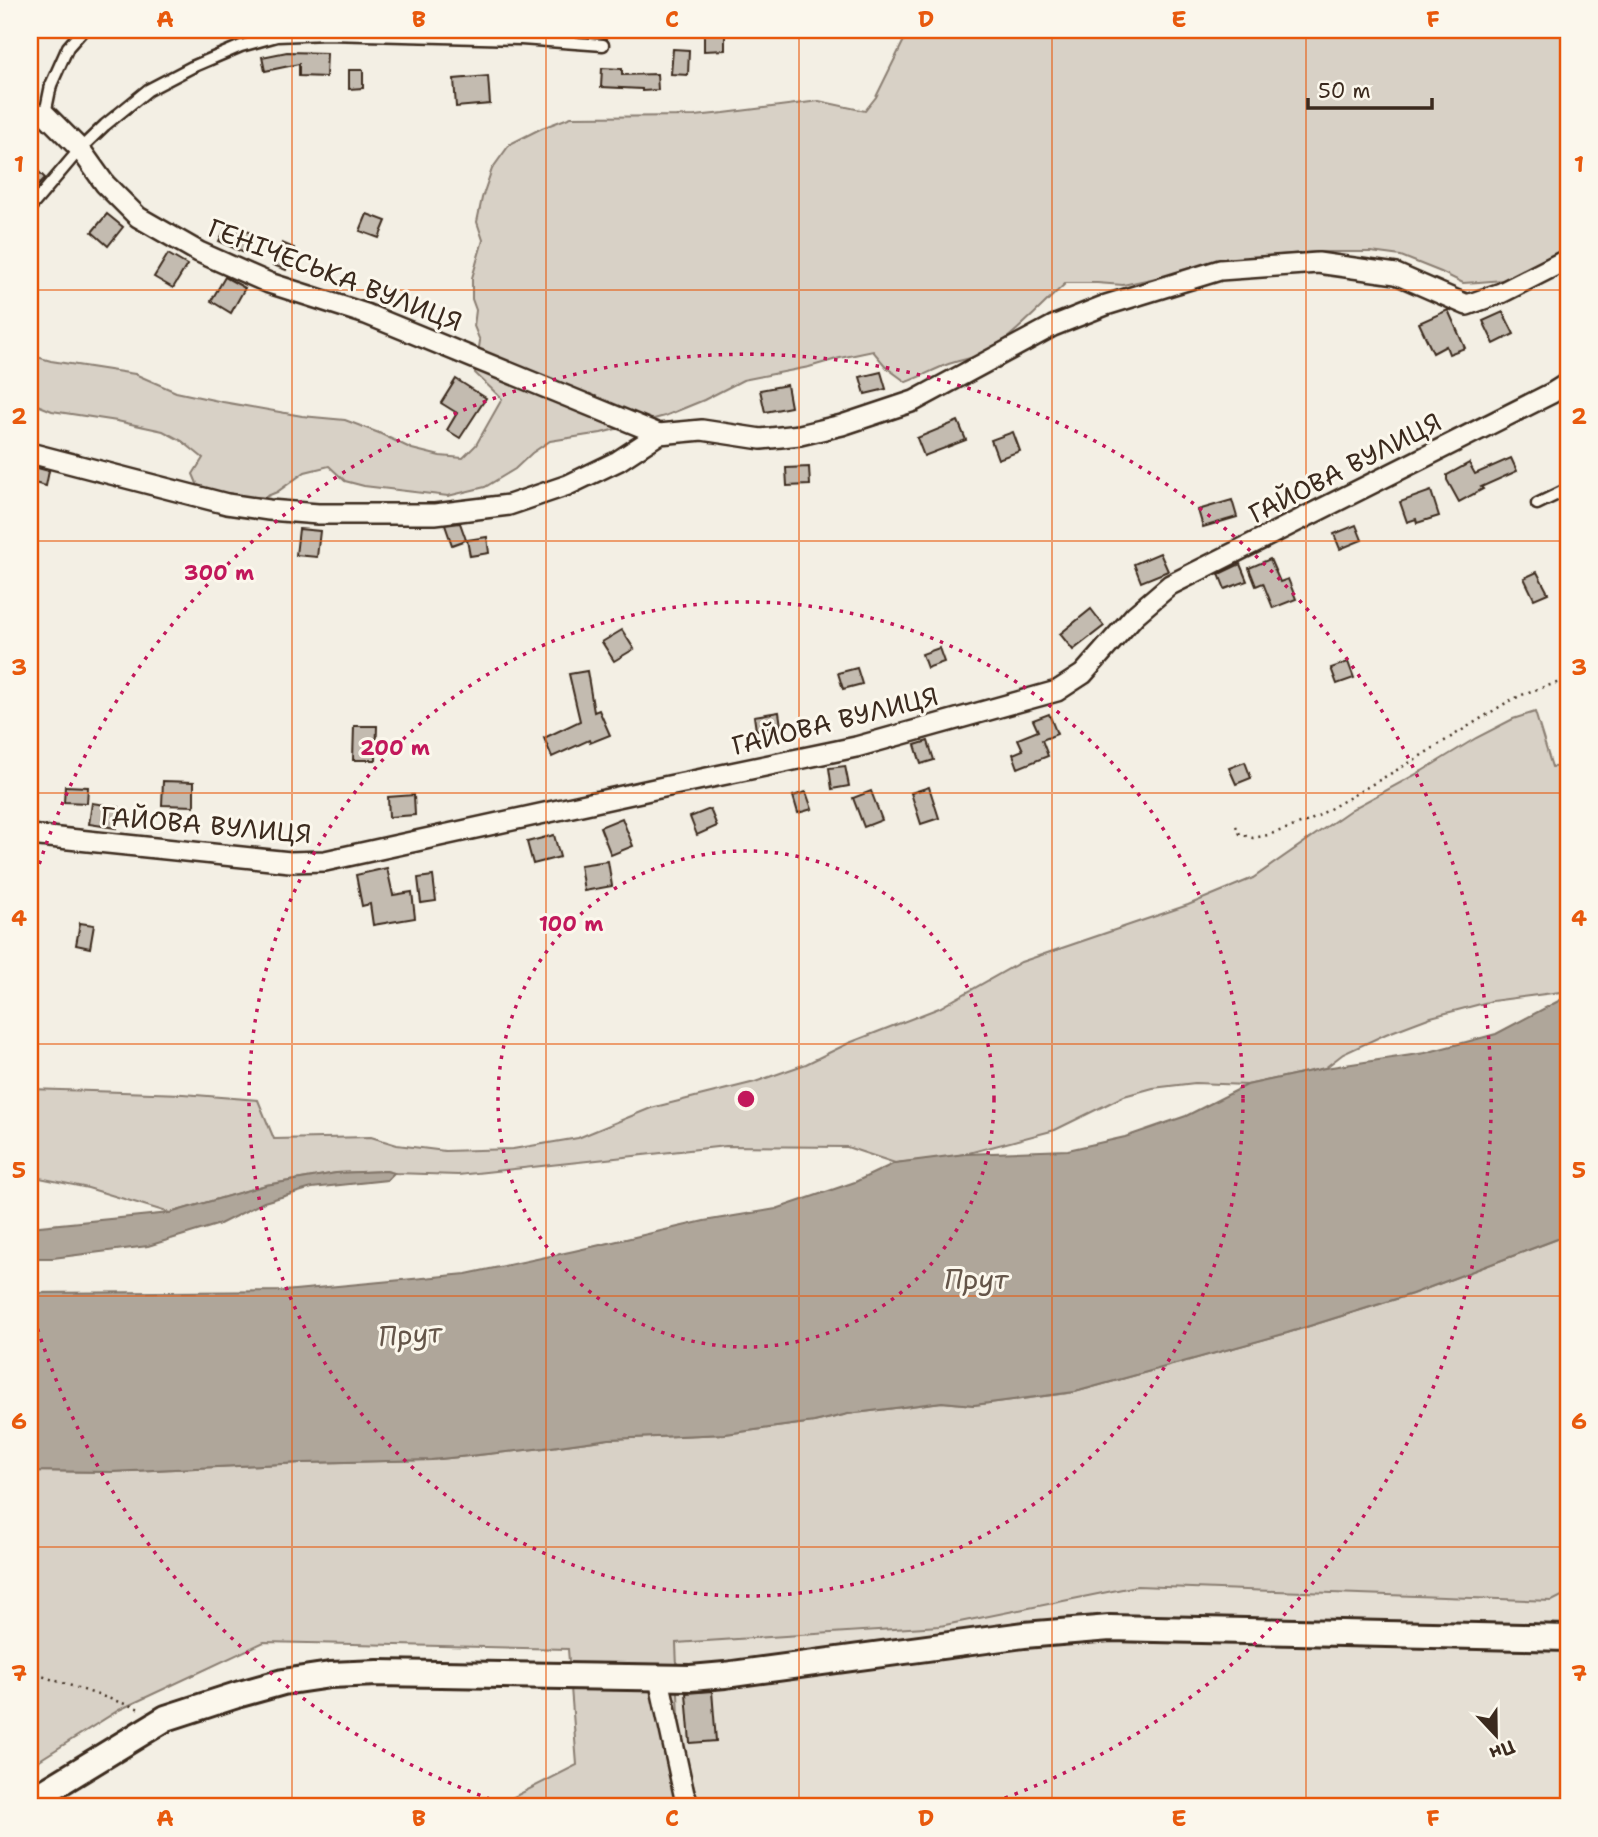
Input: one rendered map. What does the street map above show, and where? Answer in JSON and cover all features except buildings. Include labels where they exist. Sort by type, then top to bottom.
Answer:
[{"type":"street","name":"ГЕНІЧЕСЬКА ВУЛИЦЯ","points":[[37,115],[80,149],[105,184],[138,217],[199,252],[269,283],[366,314],[659,434]]},
{"type":"street","points":[[30,453],[227,504],[269,510],[318,514],[435,514],[509,505],[568,485],[618,461],[659,434],[702,430],[761,439],[800,435],[842,425],[914,401],[1064,322],[1106,305],[1220,271],[1318,263],[1396,274],[1467,305],[1500,293],[1568,259]]},
{"type":"street","name":"ГАЙОВА ВУЛИЦЯ","points":[[30,835],[290,862],[324,861],[856,747],[1057,691],[1083,674],[1135,615],[1170,585],[1568,383]]},
{"type":"street","points":[[30,1801],[166,1718],[283,1682],[330,1675],[378,1673],[659,1679],[725,1675],[1024,1635],[1110,1628],[1568,1638]]},
{"type":"street","points":[[659,1679],[684,1794],[690,1807]]},
{"type":"lane","points":[[37,115],[68,47],[83,30]]},
{"type":"lane","points":[[30,208],[80,149],[148,90],[241,46],[278,36],[478,33],[603,45]]},
{"type":"lane","points":[[1537,504],[1568,489]]},
{"type":"path","points":[[1236,826],[1240,834],[1252,838],[1309,821],[1509,701],[1540,688],[1568,682]]},
{"type":"path","points":[[30,1672],[166,1718]]},
{"type":"shaded area","points":[[909,30],[1568,30],[1568,248],[1503,280],[1479,282],[1463,283],[1401,256],[1371,252],[1316,252],[1222,260],[1123,285],[1066,283],[1022,326],[993,349],[906,382],[887,368],[873,351],[743,380],[665,416],[601,433],[550,441],[515,469],[485,487],[448,496],[364,486],[345,481],[329,466],[305,472],[277,492],[265,497],[231,498],[201,493],[193,474],[203,458],[182,441],[163,431],[52,411],[30,402],[30,355],[51,361],[135,374],[176,392],[223,402],[302,416],[345,420],[412,449],[463,458],[476,445],[502,399],[475,373],[480,341],[474,326],[476,310],[472,299],[472,278],[483,240],[477,222],[482,198],[492,169],[510,144],[571,117],[695,116],[819,101],[865,111],[876,97]]},
{"type":"shaded area","points":[[1535,712],[1552,767],[1568,766],[1568,991],[1492,1001],[1431,1017],[1343,1054],[1325,1068],[1247,1085],[1195,1083],[1153,1088],[1124,1096],[1055,1130],[965,1154],[895,1163],[847,1147],[726,1146],[458,1175],[386,1171],[336,1173],[266,1185],[170,1213],[88,1188],[30,1176],[30,1060],[31,1089],[183,1094],[258,1100],[274,1139],[371,1137],[397,1145],[445,1151],[513,1149],[578,1138],[651,1108],[755,1082],[806,1064],[849,1043],[939,1008],[1021,962],[1188,905],[1253,878],[1352,809],[1476,738],[1513,719]]},
{"type":"shaded area","points":[[1568,1235],[1568,1593],[1552,1601],[1137,1586],[940,1626],[676,1643],[680,1743],[700,1807],[494,1807],[577,1765],[568,1649],[264,1642],[119,1710],[30,1766],[30,1471],[111,1472],[431,1460],[609,1439],[725,1434],[942,1402],[974,1405],[1075,1392],[1287,1333],[1412,1294]]},
{"type":"shaded area","points":[[1137,1586],[1552,1601],[1568,1593],[1568,1807],[700,1807],[680,1743],[675,1644],[940,1626]]},
{"type":"water","name":"Прут","points":[[1568,996],[1568,1235],[1412,1294],[1287,1333],[1075,1392],[974,1405],[942,1402],[725,1434],[609,1439],[431,1460],[111,1472],[30,1471],[30,1293],[284,1291],[466,1274],[704,1221],[776,1209],[855,1182],[895,1163],[965,1154],[1068,1150],[1125,1137],[1186,1116],[1247,1085],[1325,1068],[1425,1053],[1496,1034]]},
{"type":"water","points":[[336,1173],[394,1173],[387,1180],[312,1188],[264,1202],[220,1224],[148,1246],[53,1258],[30,1258],[30,1227],[170,1213],[266,1185]]}]
